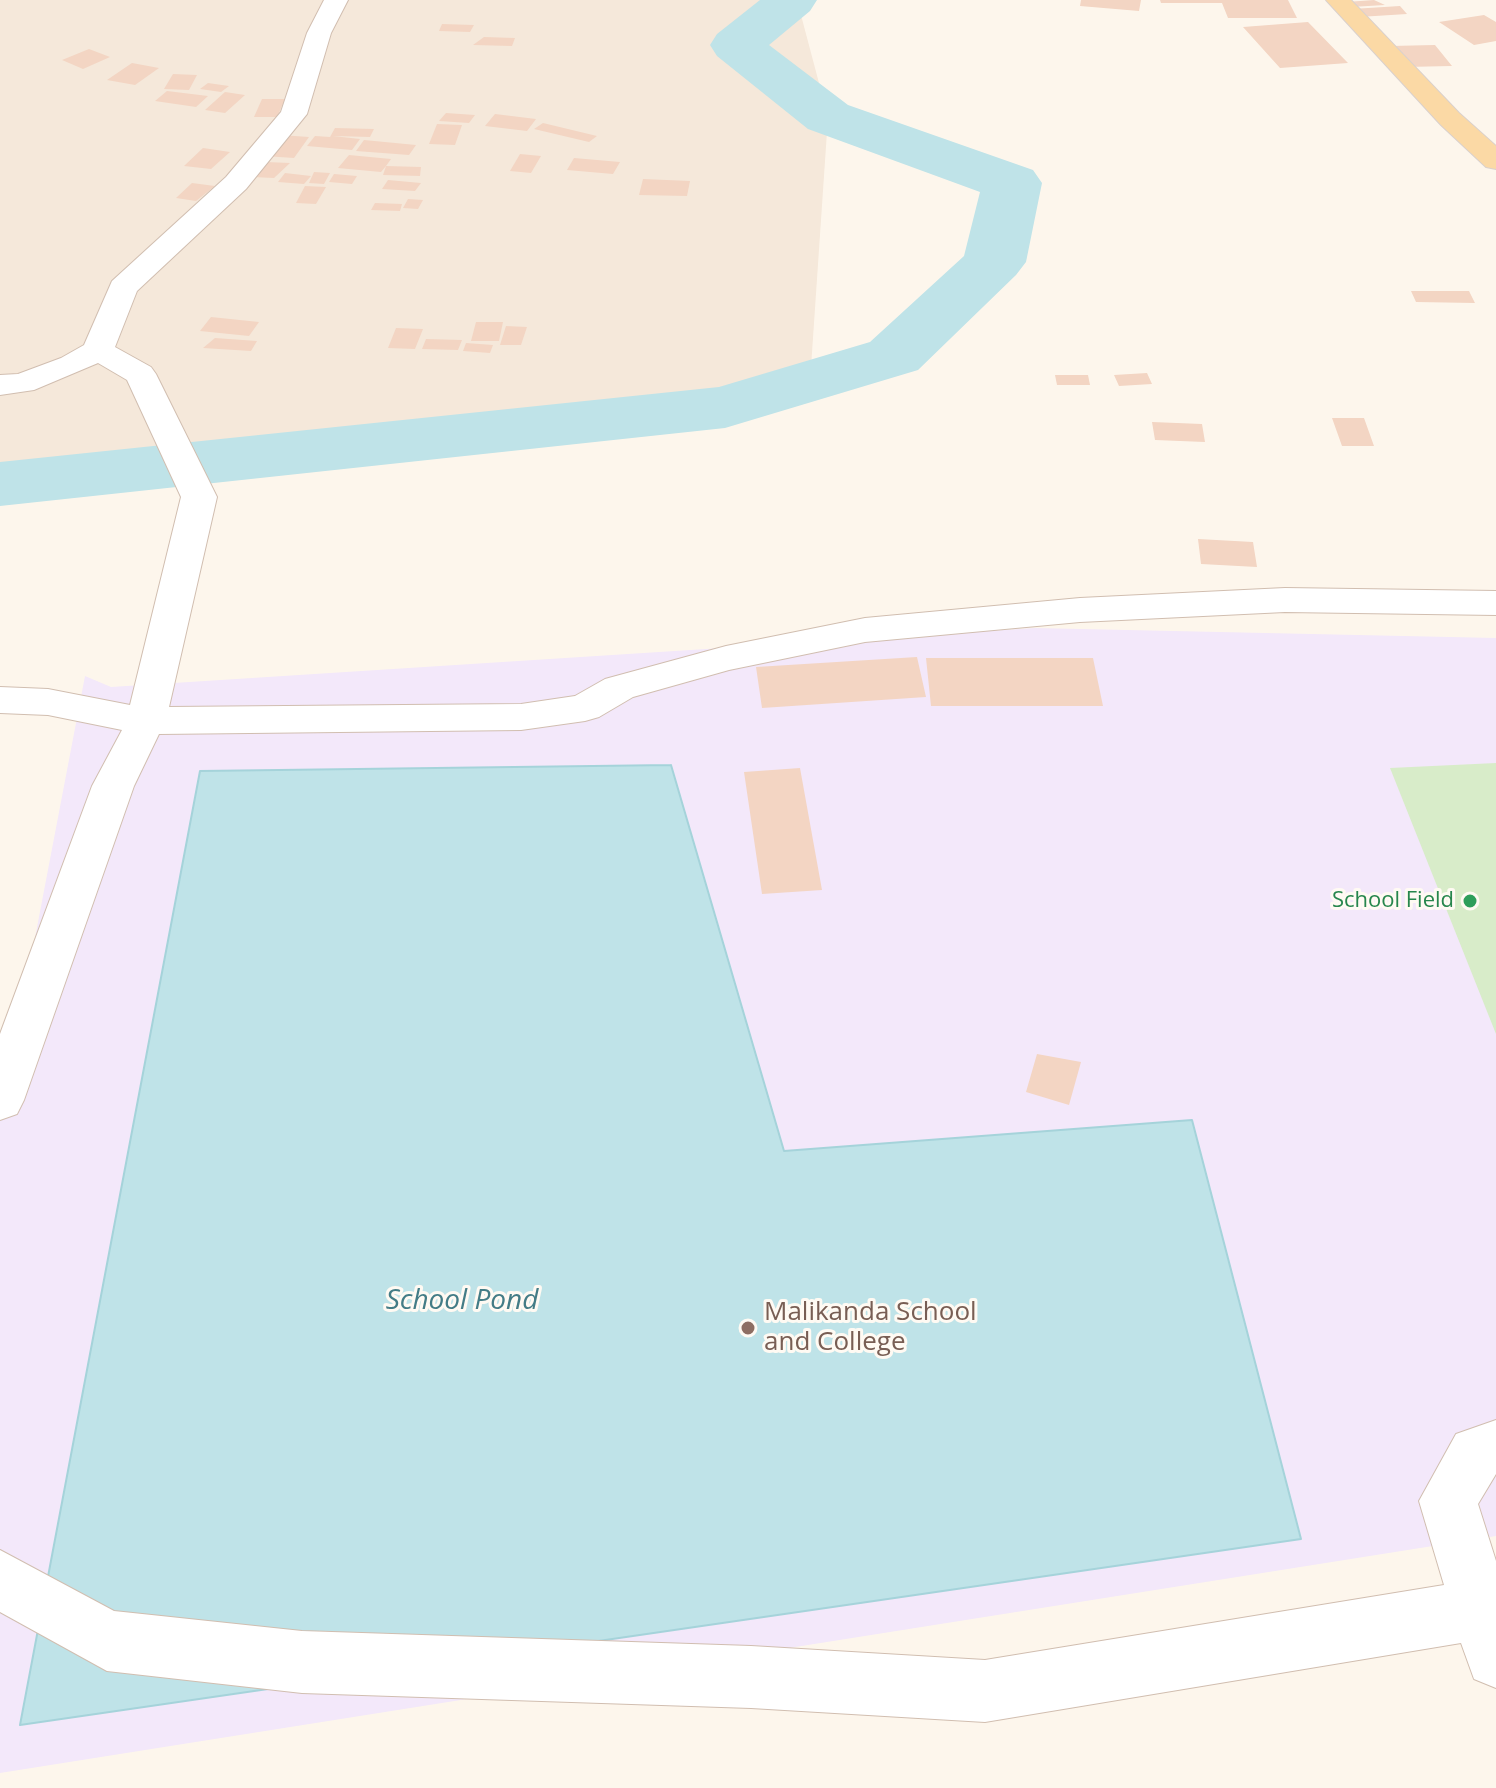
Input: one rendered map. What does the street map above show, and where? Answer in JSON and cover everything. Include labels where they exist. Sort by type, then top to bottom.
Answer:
[{"type":"main road","points":[[1338,0],[1450,119],[1496,161]]},
{"type":"street","points":[[0,385],[23,383],[72,365],[98,350],[123,287],[236,183],[294,114],[319,33],[336,0]]},
{"type":"street","points":[[0,1100],[113,786],[146,721],[199,497],[140,374],[98,350]]},
{"type":"street","points":[[0,700],[48,702],[146,721],[521,717],[585,708],[619,688],[726,658],[865,630],[1080,610],[1285,600],[1496,603]]},
{"type":"street","points":[[0,1579],[107,1641],[302,1662],[751,1677],[985,1691],[1489,1633],[1448,1501],[1476,1453],[1496,1447]]},
{"type":"shaded area","points":[[0,0],[797,0],[828,117],[810,382],[0,483]]},
{"type":"shaded area","name":"Malikanda School and College","points":[[1035,628],[1496,638],[1496,1536],[0,1773],[0,1121],[85,676],[111,687]]},
{"type":"green space","name":"School Field","points":[[1496,763],[1496,1034],[1390,768]]},
{"type":"water","name":"School Pond","points":[[671,765],[784,1151],[1192,1120],[1301,1539],[20,1725],[200,771]]},
{"type":"building","points":[[1081,0],[1141,0],[1139,11],[1080,6]]},
{"type":"building","points":[[1160,0],[1288,0],[1297,18],[1228,18],[1222,3],[1161,3]]},
{"type":"building","points":[[1374,0],[1385,5],[1351,7],[1346,2]]},
{"type":"building","points":[[1400,6],[1407,14],[1359,17],[1352,9]]},
{"type":"building","points":[[1484,15],[1496,22],[1496,41],[1474,45],[1439,22]]},
{"type":"building","points":[[1308,22],[1348,63],[1280,68],[1243,27]]},
{"type":"building","points":[[442,24],[474,25],[470,32],[439,31]]},
{"type":"building","points":[[484,37],[515,38],[512,46],[473,45]]},
{"type":"building","points":[[1435,45],[1452,66],[1405,67],[1390,46]]},
{"type":"building","points":[[89,49],[110,57],[83,69],[62,60]]},
{"type":"building","points":[[132,63],[159,68],[135,85],[107,80]]},
{"type":"building","points":[[173,74],[197,75],[189,90],[164,89]]},
{"type":"building","points":[[208,83],[229,86],[221,92],[200,89]]},
{"type":"building","points":[[167,91],[208,96],[196,107],[155,101]]},
{"type":"building","points":[[225,92],[245,95],[225,113],[205,110]]},
{"type":"building","points":[[262,99],[285,99],[277,117],[254,117]]},
{"type":"building","points":[[446,113],[475,115],[469,123],[439,121]]},
{"type":"building","points":[[495,114],[536,119],[527,131],[485,126]]},
{"type":"building","points":[[543,123],[597,136],[589,142],[534,129]]},
{"type":"building","points":[[437,124],[462,125],[455,145],[429,144]]},
{"type":"building","points":[[335,128],[374,129],[370,137],[333,136],[360,139],[352,150],[307,146],[315,136],[330,137]]},
{"type":"building","points":[[280,135],[309,137],[294,158],[264,156]]},
{"type":"building","points":[[364,140],[416,145],[409,155],[356,151]]},
{"type":"building","points":[[203,148],[230,152],[211,169],[184,166]]},
{"type":"building","points":[[520,154],[541,156],[531,173],[510,171]]},
{"type":"building","points":[[349,155],[391,159],[381,172],[338,168]]},
{"type":"building","points":[[574,158],[620,162],[613,174],[567,170]]},
{"type":"building","points":[[266,162],[290,163],[274,178],[252,177]]},
{"type":"building","points":[[386,166],[421,167],[420,176],[383,175]]},
{"type":"building","points":[[314,172],[330,173],[324,184],[309,183]]},
{"type":"building","points":[[285,173],[311,176],[304,184],[278,182]]},
{"type":"building","points":[[334,174],[357,176],[352,184],[329,182]]},
{"type":"building","points":[[643,179],[690,181],[687,196],[639,195]]},
{"type":"building","points":[[388,180],[421,183],[415,191],[382,189]]},
{"type":"building","points":[[192,183],[215,186],[196,201],[176,198]]},
{"type":"building","points":[[305,186],[326,187],[316,204],[296,203]]},
{"type":"building","points":[[408,199],[423,200],[418,209],[403,208]]},
{"type":"building","points":[[375,203],[402,204],[400,211],[371,210]]},
{"type":"building","points":[[1411,291],[1469,291],[1475,303],[1416,302]]},
{"type":"building","points":[[211,317],[259,322],[249,336],[200,331]]},
{"type":"building","points":[[476,322],[503,322],[499,341],[471,341]]},
{"type":"building","points":[[506,326],[527,327],[521,345],[500,345]]},
{"type":"building","points":[[396,328],[423,329],[415,349],[388,348]]},
{"type":"building","points":[[215,338],[257,341],[251,351],[203,348]]},
{"type":"building","points":[[426,339],[462,340],[458,350],[422,349]]},
{"type":"building","points":[[466,343],[493,345],[490,353],[463,351]]},
{"type":"building","points":[[1147,373],[1152,384],[1119,386],[1114,375]]},
{"type":"building","points":[[1055,375],[1088,375],[1090,385],[1057,385]]},
{"type":"building","points":[[1332,418],[1364,418],[1374,446],[1342,446]]},
{"type":"building","points":[[1152,422],[1202,424],[1205,442],[1155,440]]},
{"type":"building","points":[[1198,539],[1253,542],[1257,567],[1201,564]]},
{"type":"building","points":[[917,657],[926,697],[762,708],[756,667]]},
{"type":"building","points":[[926,658],[1093,658],[1103,706],[931,706]]},
{"type":"building","points":[[800,768],[822,890],[762,894],[744,772]]},
{"type":"building","points":[[1037,1054],[1081,1062],[1069,1105],[1026,1092]]},
{"type":"waterway","points":[[0,484],[725,407],[894,356],[994,262],[1012,183],[828,117],[736,45],[792,0]]},
{"type":"place","name":"School Field","points":[[1470,901]]},
{"type":"place","name":"Malikanda School and College","points":[[748,1328]]}]
